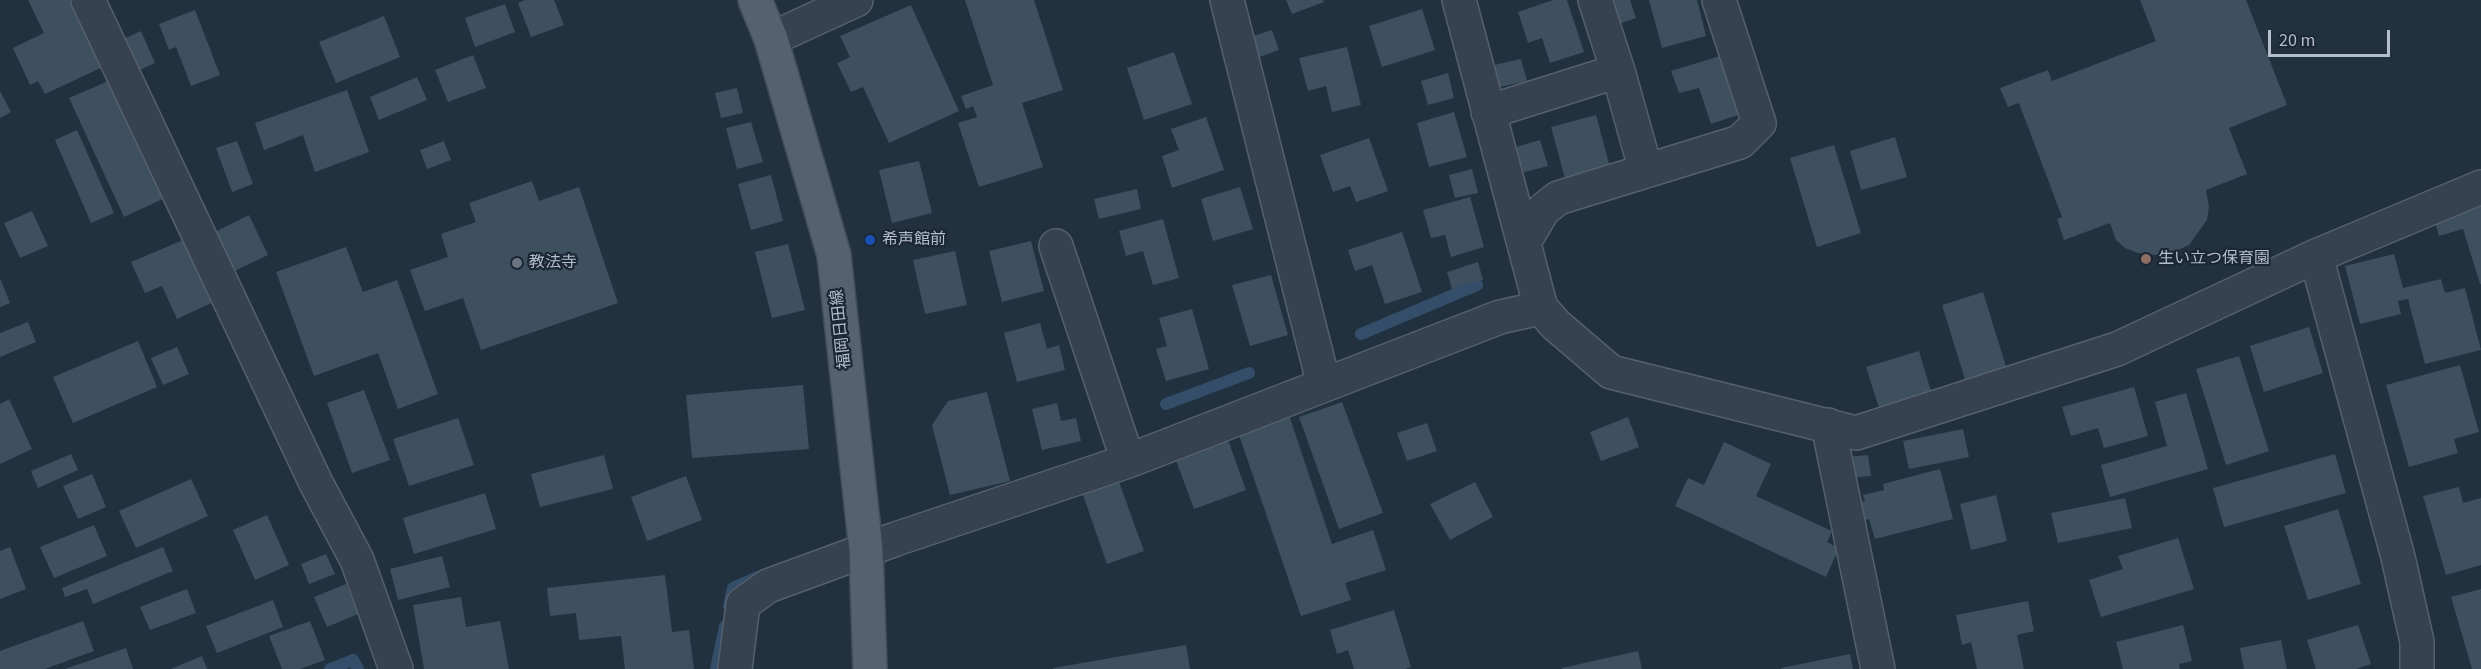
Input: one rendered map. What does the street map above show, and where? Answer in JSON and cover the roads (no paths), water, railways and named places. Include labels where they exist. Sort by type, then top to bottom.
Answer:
[{"type":"main road","name":"福岡日田線","points":[[755,0],[771,39],[834,255],[866,550],[870,669]]},
{"type":"street","points":[[88,0],[316,483],[357,560],[396,669]]},
{"type":"street","points":[[771,39],[856,0]]},
{"type":"street","points":[[1227,0],[1324,385]]},
{"type":"street","points":[[1459,0],[1541,308],[1556,325],[1611,372],[1856,433],[2117,350],[2316,256],[2481,187]]},
{"type":"street","points":[[1595,0],[1643,159]]},
{"type":"street","points":[[1524,242],[1543,210],[1558,198],[1643,159],[1740,142],[1759,123],[1719,0]]},
{"type":"street","points":[[1488,112],[1618,71]]},
{"type":"street","points":[[1056,246],[1128,461]]},
{"type":"street","points":[[2316,256],[2398,557],[2417,642],[2417,669]]},
{"type":"street","points":[[735,669],[743,604],[768,586],[866,550],[1128,461],[1500,317],[1541,308]]},
{"type":"street","points":[[1828,425],[1878,669]]},
{"type":"waterway","points":[[1361,334],[1477,285]]},
{"type":"waterway","points":[[1166,404],[1249,373]]},
{"type":"waterway","points":[[729,606],[733,588],[758,577]]},
{"type":"waterway","points":[[716,669],[725,626]]},
{"type":"waterway","points":[[330,669],[353,660],[358,669]]},
{"type":"place","name":"希声館前","points":[[870,240]]},
{"type":"place","name":"生い立つ保育園","points":[[2146,259]]},
{"type":"place","name":"教法寺","points":[[517,263]]}]
